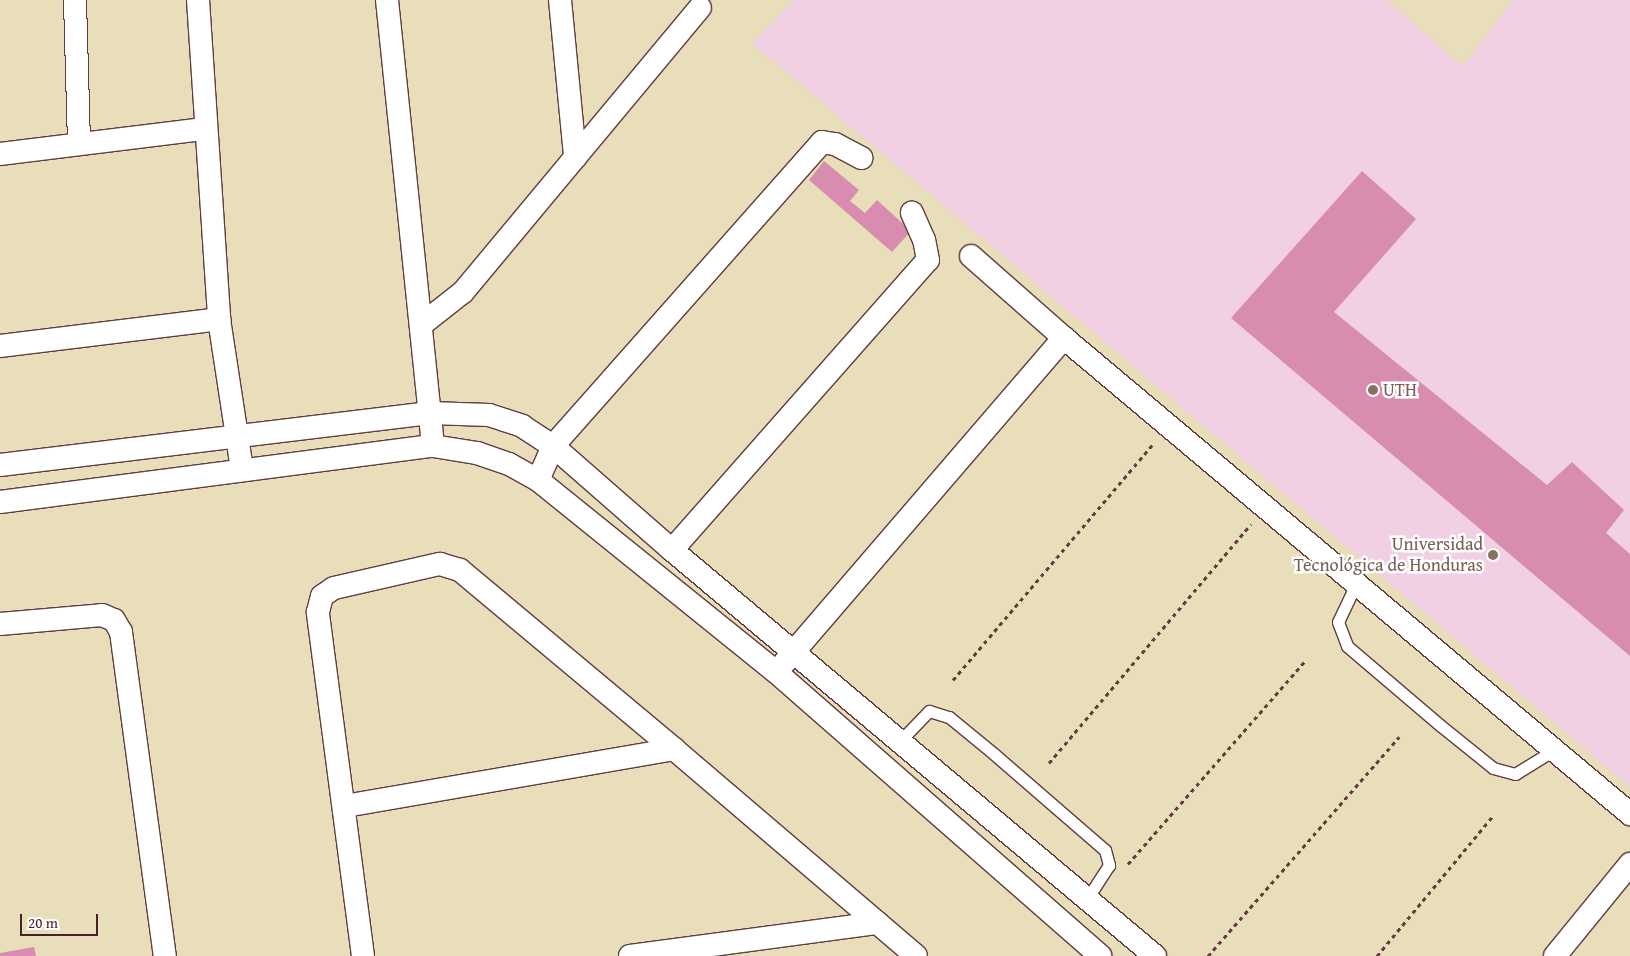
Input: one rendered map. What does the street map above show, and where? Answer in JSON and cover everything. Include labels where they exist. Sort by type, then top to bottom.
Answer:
[{"type":"street","points":[[75,0],[79,143]]},
{"type":"street","points":[[198,0],[219,319],[242,470]]},
{"type":"street","points":[[387,0],[433,446]]},
{"type":"street","points":[[560,0],[575,157]]},
{"type":"street","points":[[421,325],[463,292],[700,8]]},
{"type":"street","points":[[0,154],[205,129]]},
{"type":"street","points":[[538,480],[553,446],[822,142],[835,144],[861,158]]},
{"type":"street","points":[[672,550],[928,260],[924,240],[912,213]]},
{"type":"street","points":[[971,256],[1064,338],[1630,814]]},
{"type":"street","points":[[0,346],[219,319]]},
{"type":"street","points":[[776,672],[1064,338]]},
{"type":"street","points":[[0,465],[430,413],[489,415],[522,426],[553,446],[672,550],[1155,956]]},
{"type":"street","points":[[0,502],[433,446],[477,453],[509,464],[538,480],[776,672],[1100,956]]},
{"type":"street","points":[[362,956],[318,612],[322,596],[334,588],[440,564],[460,570],[674,749],[916,956]]},
{"type":"street","points":[[0,624],[102,615],[114,620],[121,632],[165,956]]},
{"type":"street","points":[[344,806],[674,749]]},
{"type":"street","points":[[1555,956],[1630,864]]},
{"type":"street","points":[[630,956],[878,924]]},
{"type":"lane","points":[[1356,584],[1338,622],[1347,646],[1442,726],[1493,768],[1515,774],[1554,750]]},
{"type":"lane","points":[[900,741],[929,711],[949,717],[994,754],[1105,850],[1109,865],[1087,899]]},
{"type":"path","points":[[953,680],[1169,426]]},
{"type":"path","points":[[1050,763],[1266,507]]},
{"type":"path","points":[[1126,867],[1307,659]]},
{"type":"path","points":[[1208,956],[1399,737]]},
{"type":"path","points":[[1376,956],[1493,816]]},
{"type":"shaded area","name":"Universidad Tecnológica de Honduras","points":[[794,0],[1387,0],[1463,66],[1513,0],[1630,0],[1630,787],[752,43]]},
{"type":"building","points":[[824,161],[859,190],[850,201],[865,213],[877,200],[911,231],[892,252],[809,180]]},
{"type":"building","name":"UTH","points":[[1362,171],[1416,219],[1334,312],[1547,485],[1572,462],[1624,510],[1606,533],[1630,554],[1630,656],[1231,318]]},
{"type":"building","points":[[34,947],[36,956],[0,956],[0,953]]},
{"type":"place","name":"UTH","points":[[1373,390]]},
{"type":"place","name":"Universidad Tecnológica de Honduras","points":[[1493,555]]}]
